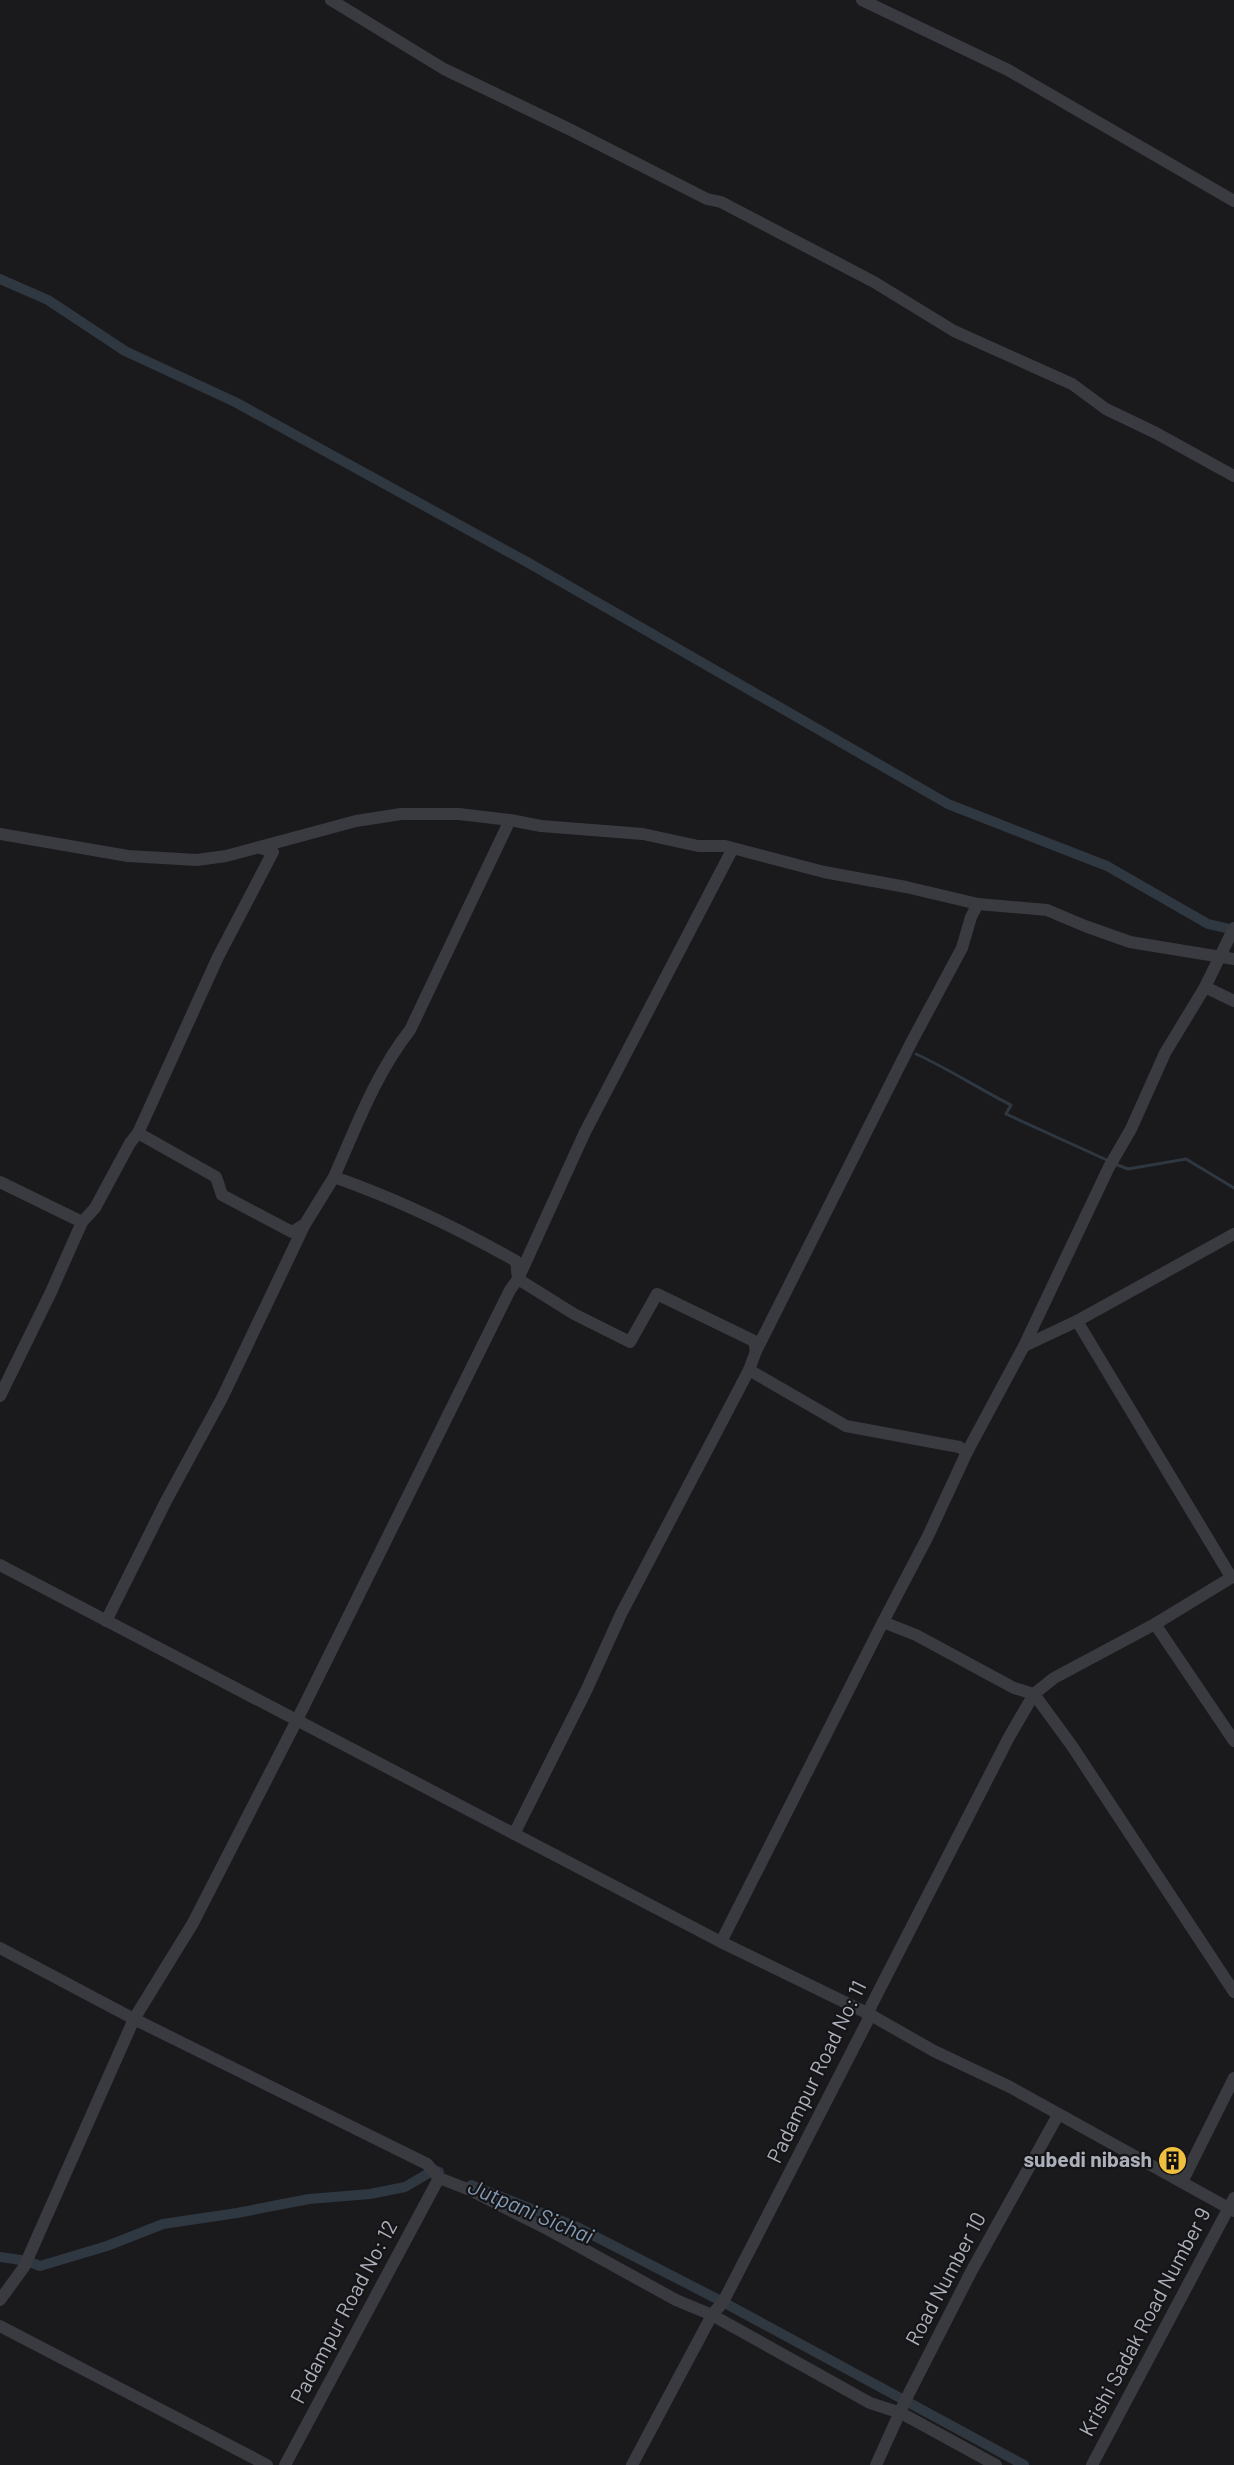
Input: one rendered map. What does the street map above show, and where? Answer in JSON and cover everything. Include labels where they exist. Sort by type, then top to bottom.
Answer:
[{"type":"street","points":[[331,0],[444,69],[707,199],[732,208],[874,282],[936,322],[1072,384],[1106,409],[1156,433],[1234,476]]},
{"type":"street","points":[[862,0],[1008,70],[1234,201]]},
{"type":"street","points":[[0,834],[60,846],[163,859],[197,860],[261,848],[356,821],[401,814],[459,814],[540,826],[643,834],[698,846],[725,846],[732,850],[978,904],[1047,910],[1130,942],[1218,959],[1234,959]]},
{"type":"street","points":[[106,1621],[166,1501],[222,1398],[304,1224],[334,1177],[358,1121],[395,1049],[410,1030],[510,820]]},
{"type":"street","points":[[0,1396],[82,1222],[95,1208],[130,1143],[138,1133],[218,957],[256,880],[269,861],[273,852],[261,848]]},
{"type":"street","points":[[0,2300],[27,2261],[134,2019],[193,1923],[297,1720],[510,1290],[518,1279],[585,1132],[732,850]]},
{"type":"street","points":[[514,1834],[586,1691],[621,1614],[749,1370],[756,1351],[912,1041],[962,948],[971,917],[978,904]]},
{"type":"street","points":[[721,1942],[928,1536],[966,1452],[1024,1346],[1109,1167],[1131,1129],[1165,1053],[1198,1002],[1234,928]]},
{"type":"street","points":[[1205,987],[1234,1000]]},
{"type":"street","points":[[138,1133],[216,1177],[222,1195],[292,1232],[304,1224]]},
{"type":"street","points":[[334,1177],[364,1188],[508,1256],[516,1261],[518,1279]]},
{"type":"street","points":[[0,1182],[82,1222]]},
{"type":"street","points":[[1024,1346],[1077,1321],[1234,1234]]},
{"type":"street","points":[[518,1279],[574,1314],[630,1342],[657,1294],[754,1341],[756,1351]]},
{"type":"street","points":[[1034,1694],[1054,1678],[1155,1624],[1232,1576],[1077,1321]]},
{"type":"street","points":[[749,1370],[846,1426],[959,1447],[966,1452]]},
{"type":"street","points":[[0,1565],[721,1942],[869,2014],[1182,2182],[1232,2205]]},
{"type":"street","points":[[883,1622],[916,1635],[1014,1688],[1034,1694],[1072,1746],[1234,1992]]},
{"type":"street","points":[[1155,1624],[1234,1741]]},
{"type":"street","name":"Padampur Road No: 11","points":[[632,2465],[712,2315],[723,2302],[867,2022],[871,2006],[993,1768],[1034,1694]]},
{"type":"street","points":[[0,1948],[134,2019],[427,2164],[438,2178],[470,2190],[539,2225],[676,2300],[712,2315],[870,2403],[901,2413],[996,2465]]},
{"type":"street","points":[[1182,2182],[1234,2078]]},
{"type":"street","name":"Road Number 10","points":[[876,2465],[905,2401],[971,2272],[1058,2115]]},
{"type":"street","name":"Padampur Road No: 12","points":[[285,2465],[438,2178]]},
{"type":"street","name":"Krishi Sadak Road Number 9","points":[[1092,2465],[1232,2205]]},
{"type":"street","points":[[0,2326],[267,2465]]},
{"type":"waterway","points":[[0,279],[48,300],[125,351],[235,402],[527,562],[948,804],[1107,866],[1208,924],[1234,930]]},
{"type":"waterway","points":[[916,1054],[1011,1105],[1006,1114],[1109,1161]]},
{"type":"waterway","points":[[1115,1164],[1128,1169],[1186,1159],[1234,1188]]},
{"type":"waterway","name":"Jutpani Sichai","points":[[0,2257],[27,2261],[40,2266],[107,2246],[163,2224],[309,2199],[370,2194],[405,2187],[434,2170],[439,2172]]},
{"type":"waterway","name":"Jutpani Sichai","points":[[471,2185],[577,2227],[723,2302],[1024,2465]]},
{"type":"place","name":"subedi nibash","points":[[1173,2160]]}]
